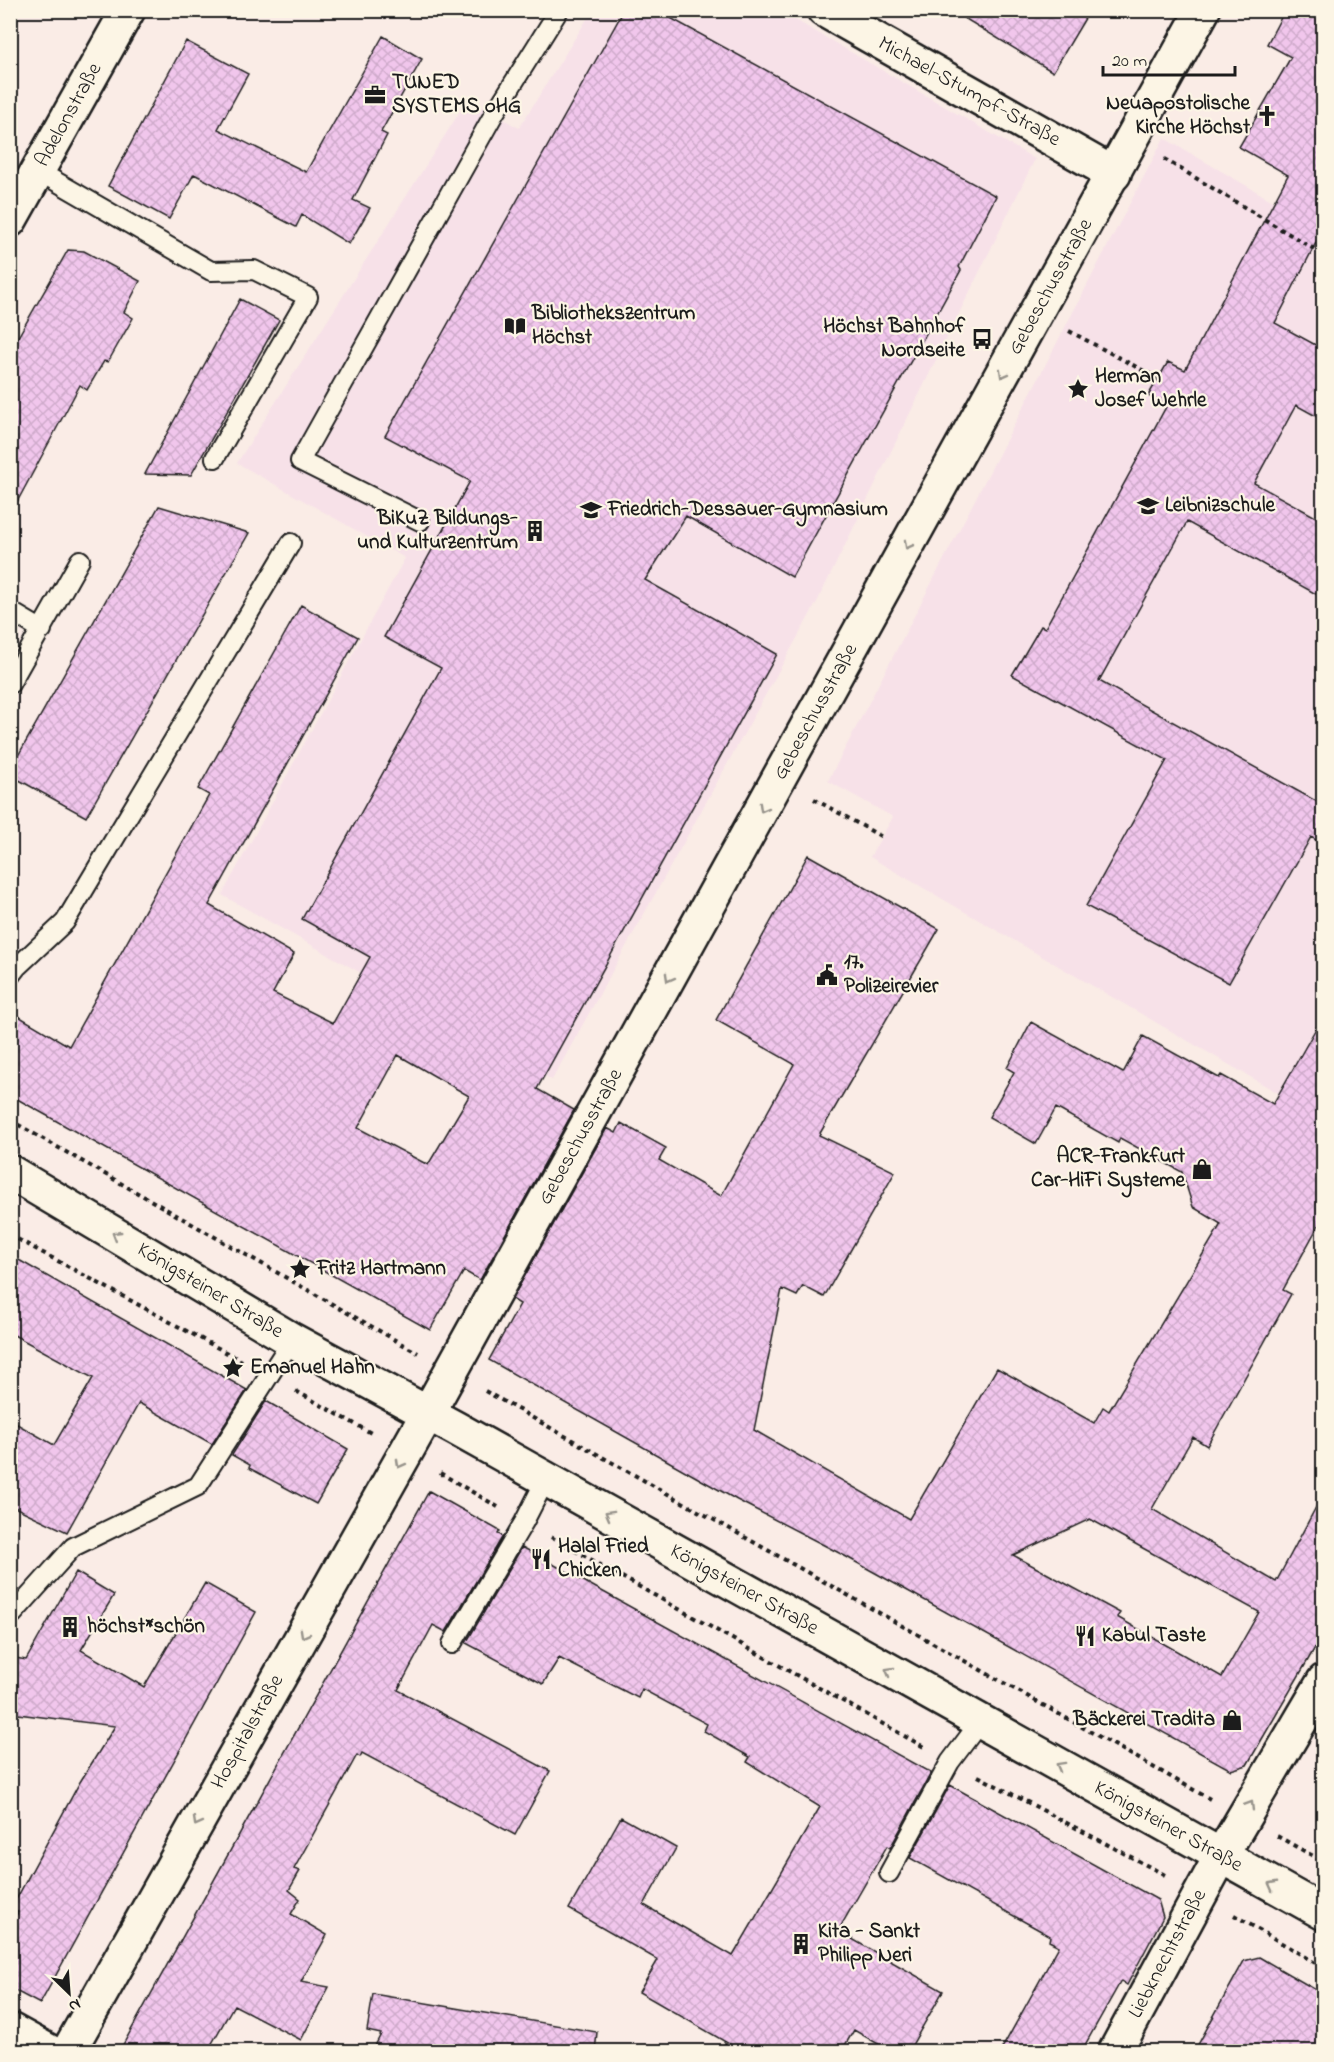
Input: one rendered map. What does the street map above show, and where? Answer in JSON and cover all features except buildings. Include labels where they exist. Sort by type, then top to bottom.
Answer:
[{"type":"street","name":"Adelonstraße","points":[[10,220],[128,10]]},
{"type":"street","name":"Michael-Stumpf-Straße","points":[[824,10],[1114,174]]},
{"type":"street","name":"Gebeschusstraße","points":[[428,1413],[1203,10]]},
{"type":"street","name":"Königsteiner Straße","points":[[10,1172],[292,1340],[428,1413],[1323,1913]]},
{"type":"street","name":"Hospitalstraße","points":[[68,2052],[428,1413]]},
{"type":"street","name":"Liebknechtstraße","points":[[1115,2052],[1221,1856],[1323,1681]]},
{"type":"street","points":[[10,2030],[50,2052]]},
{"type":"lane","points":[[420,521],[300,461],[494,114],[559,10]]},
{"type":"lane","points":[[38,171],[211,271],[254,270],[308,297],[215,459]]},
{"type":"lane","points":[[10,976],[65,922],[291,543]]},
{"type":"lane","points":[[10,684],[80,560]]},
{"type":"lane","points":[[10,611],[42,630]]},
{"type":"lane","points":[[13,1614],[73,1546],[198,1486],[292,1340]]},
{"type":"lane","points":[[452,1644],[524,1522],[546,1479]]},
{"type":"lane","points":[[889,1873],[950,1762],[980,1722]]},
{"type":"path","points":[[1131,142],[1155,153],[1323,255]]},
{"type":"path","points":[[1037,314],[1158,379]]},
{"type":"path","points":[[779,779],[882,837]]},
{"type":"path","points":[[10,1120],[451,1372],[1323,1862]]},
{"type":"path","points":[[10,1234],[268,1375],[950,1762],[1200,1894],[1323,1968]]},
{"type":"shaded area","name":"Friedrich-Dessauer-Gymnasium","points":[[592,11],[780,11],[1035,159],[817,602],[552,1080],[222,895],[405,558],[237,463],[468,99],[519,128]]},
{"type":"shaded area","name":"Leibnizschule","points":[[1164,138],[1323,230],[1323,1119],[870,857],[893,817],[828,781]]},
{"type":"place","name":"TUNED SYSTEMS oHG","points":[[375,95]]},
{"type":"place","name":"Neuapostolische Kirche Höchst","points":[[1267,116]]},
{"type":"place","name":"Bibliothekszentrum Höchst","points":[[515,326]]},
{"type":"place","name":"Höchst Bahnhof Nordseite","points":[[982,339]]},
{"type":"place","name":"Herman Josef Wehrle","points":[[1078,389]]},
{"type":"place","name":"Leibnizschule","points":[[1148,506]]},
{"type":"place","name":"Friedrich-Dessauer-Gymnasium","points":[[591,510]]},
{"type":"place","name":"BiKuZ Bildungs- und Kulturzentrum","points":[[535,531]]},
{"type":"place","name":"17. Polizeirevier","points":[[827,975]]},
{"type":"place","name":"ACR-Frankfurt Car-HiFi Systeme","points":[[1202,1169]]},
{"type":"place","name":"Fritz Hartmann","points":[[300,1269]]},
{"type":"place","name":"Emanuel Hahn","points":[[233,1368]]},
{"type":"place","name":"Halal Fried Chicken","points":[[541,1559]]},
{"type":"place","name":"höchst*schön","points":[[70,1627]]},
{"type":"place","name":"Kabul Taste","points":[[1085,1636]]},
{"type":"place","name":"Bäckerei Tradita","points":[[1232,1720]]},
{"type":"place","name":"Kita - Sankt Philipp Neri","points":[[801,1944]]}]
